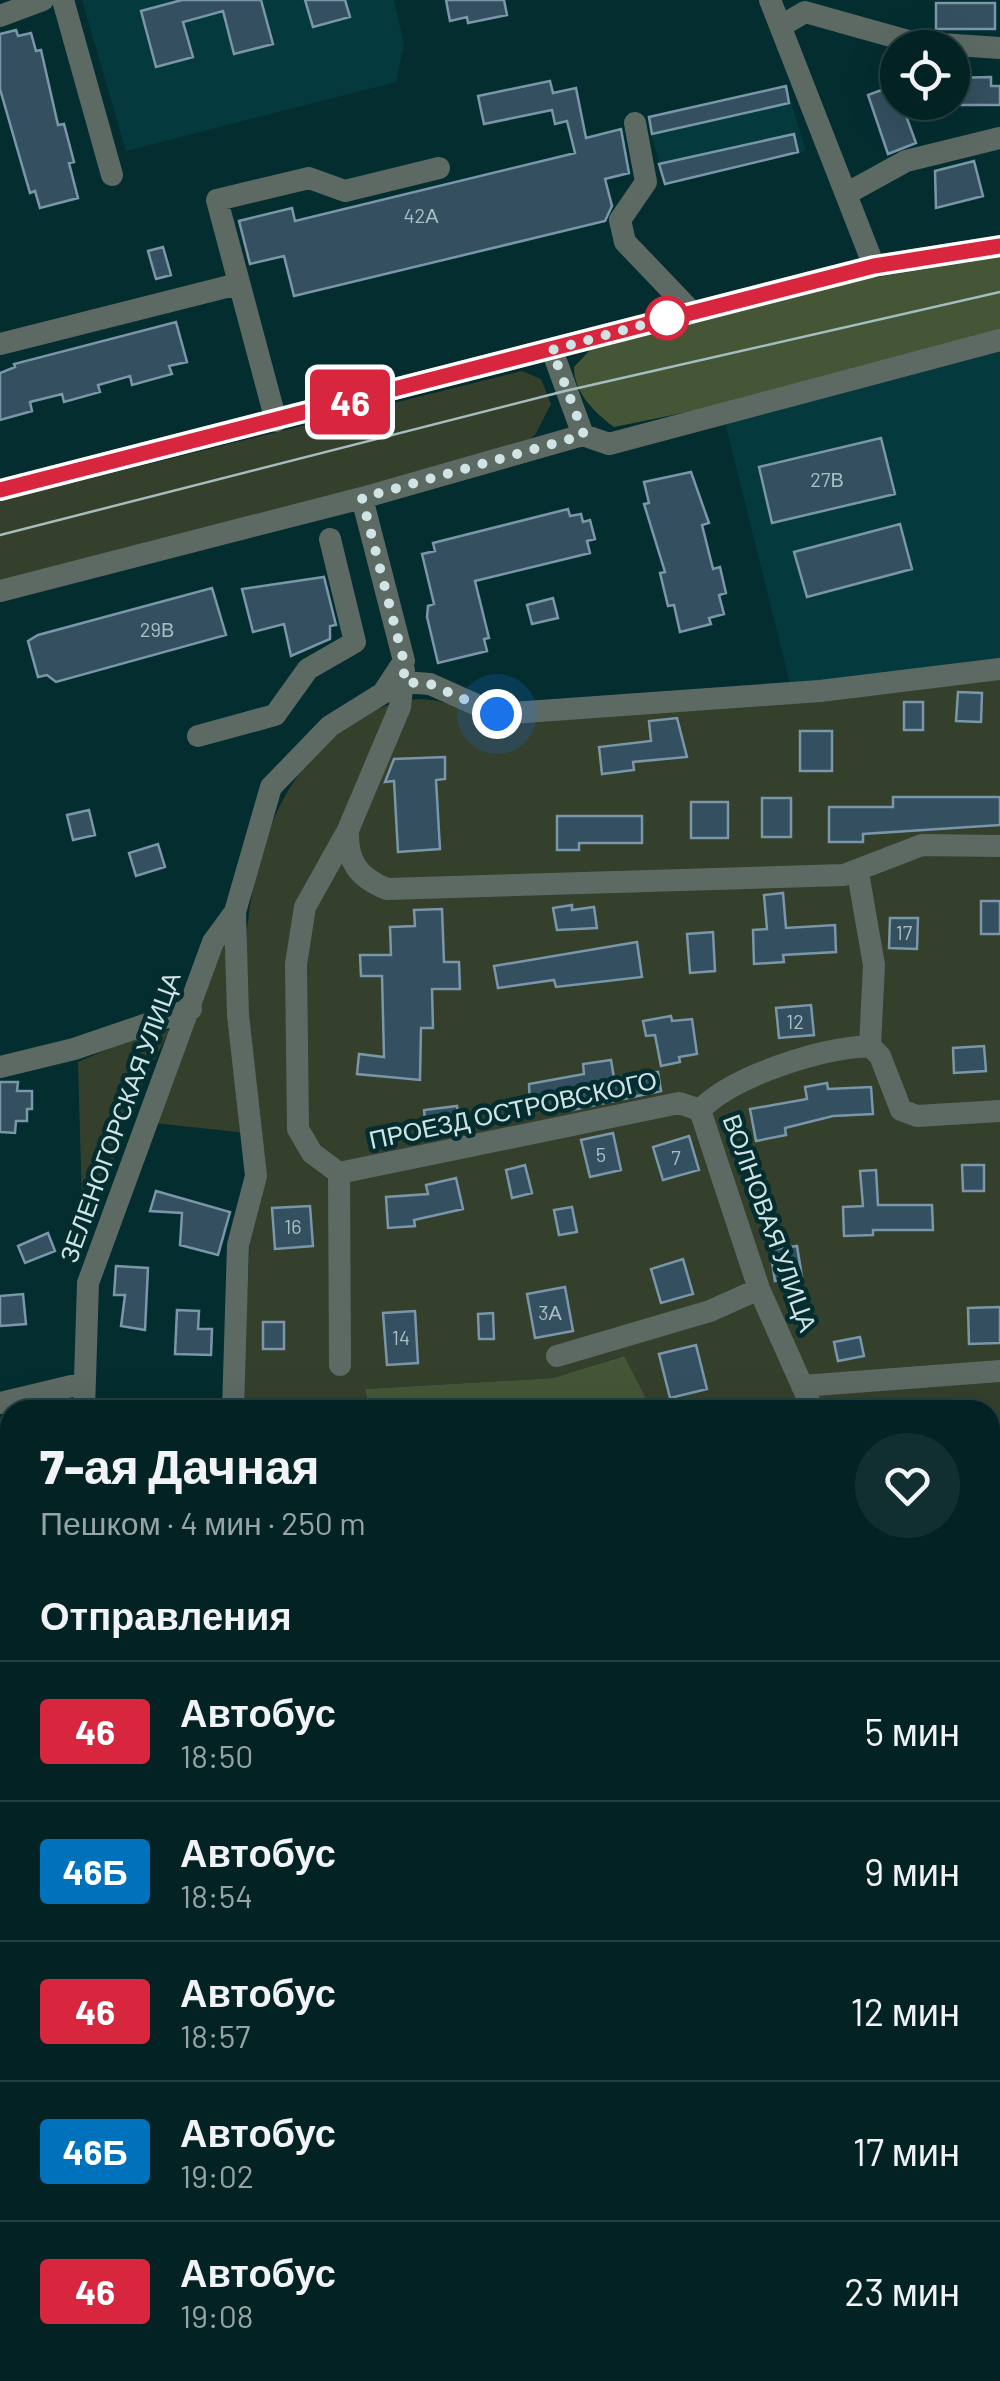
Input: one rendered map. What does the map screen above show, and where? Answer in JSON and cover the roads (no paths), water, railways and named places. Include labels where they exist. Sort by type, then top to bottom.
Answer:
[{"type":"street","points":[[0,16],[42,0]]},
{"type":"street","points":[[63,0],[112,175]]},
{"type":"street","points":[[770,0],[874,266]]},
{"type":"street","points":[[781,26],[805,12],[912,42],[1000,48]]},
{"type":"street","points":[[634,123],[646,182],[620,220],[625,242],[691,311]]},
{"type":"street","points":[[846,194],[906,161],[1000,138]]},
{"type":"street","points":[[276,421],[217,200],[309,178],[344,191],[439,168]]},
{"type":"street","points":[[0,490],[874,266],[1000,246]]},
{"type":"street","points":[[0,344],[238,284]]},
{"type":"street","points":[[0,591],[362,498],[584,435],[609,444],[1000,340]]},
{"type":"street","points":[[552,350],[584,435]]},
{"type":"street","points":[[340,1365],[339,1174],[312,1153],[298,1128],[296,964],[305,907],[348,830],[400,708],[404,672],[362,498]]},
{"type":"street","points":[[198,736],[276,715],[308,669],[356,642],[330,538]]},
{"type":"street","points":[[404,672],[497,714],[820,691],[1000,669]]},
{"type":"street","points":[[232,1400],[238,1245],[256,1176],[238,1015],[235,912],[271,787],[330,726],[383,693],[404,672]]},
{"type":"street","points":[[348,830],[347,853],[356,870],[369,882],[387,889],[858,872],[870,863],[922,845],[1000,846]]},
{"type":"street","points":[[858,872],[874,965],[870,1046],[880,1056],[901,1110],[917,1116],[1000,1111]]},
{"type":"street","name":"ЗЕЛЕНОГОРСКАЯ УЛИЦА","points":[[84,1400],[88,1284],[117,1194],[192,1009],[214,942],[235,912]]},
{"type":"street","points":[[0,1066],[74,1049],[192,1009]]},
{"type":"street","points":[[700,1110],[714,1095],[771,1070],[870,1046]]},
{"type":"street","name":"ПРОЕЗД ОСТРОВСКОГО","points":[[339,1174],[679,1104],[700,1110]]},
{"type":"street","name":"ВОЛНОВАЯ УЛИЦА","points":[[700,1110],[758,1290],[808,1400]]},
{"type":"street","points":[[556,1356],[710,1310],[758,1290]]},
{"type":"street","points":[[802,1386],[1000,1372]]},
{"type":"street","points":[[12,1400],[84,1382]]},
{"type":"tram line","points":[[0,535],[565,391],[1000,292]]}]
